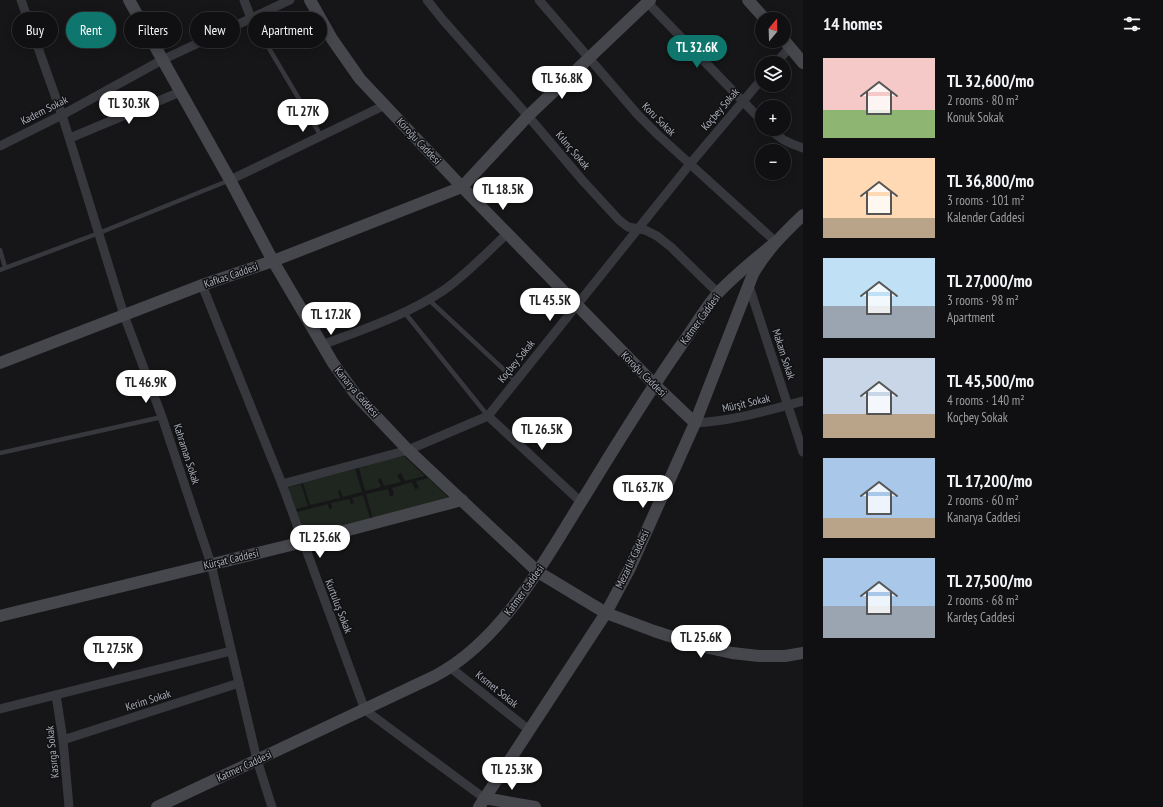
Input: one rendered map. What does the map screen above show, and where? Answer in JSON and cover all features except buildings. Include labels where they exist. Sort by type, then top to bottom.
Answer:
[{"type":"street","name":"Kahraman Sokak","points":[[21,0],[70,138],[124,315],[162,417],[211,564],[257,760],[272,807]]},
{"type":"street","name":"Kanarya Caddesi","points":[[129,0],[230,180],[273,261],[322,345],[342,377],[356,395],[408,450],[538,572],[606,613],[700,646],[732,653],[759,656],[803,654]]},
{"type":"street","points":[[244,0],[249,12]]},
{"type":"street","name":"Kadem Sokak","points":[[264,12],[290,0]]},
{"type":"street","name":"Köroğu Caddesi","points":[[310,0],[332,39],[360,79],[462,187],[654,384],[695,423]]},
{"type":"street","name":"Kılınç Sokak","points":[[427,0],[442,20],[528,116],[582,181],[619,220],[628,226],[645,230],[657,236],[671,247],[718,293]]},
{"type":"street","name":"Koru Sokak","points":[[539,0],[638,115],[776,242]]},
{"type":"street","points":[[748,0],[759,12]]},
{"type":"street","points":[[462,187],[528,116],[648,1],[755,114]]},
{"type":"street","name":"Kadem Sokak","points":[[0,146],[162,60],[248,19]]},
{"type":"street","points":[[790,48],[803,63]]},
{"type":"street","name":"Koçbey Sokak","points":[[282,484],[408,450],[488,416],[638,228],[755,87]]},
{"type":"street","points":[[70,138],[180,92]]},
{"type":"street","points":[[230,180],[385,105]]},
{"type":"street","points":[[778,136],[785,141],[803,148]]},
{"type":"street","name":"Kafkas Caddesi","points":[[0,363],[202,285],[273,261],[462,187]]},
{"type":"street","name":"Mezarlık Caddesi","points":[[481,802],[606,613],[630,568],[695,423],[749,286],[760,262],[776,242],[803,215]]},
{"type":"street","points":[[322,345],[405,313],[460,278],[508,233]]},
{"type":"street","name":"Katmer Caddesi","points":[[156,807],[365,710],[451,668],[471,651],[503,618],[538,572],[654,384],[718,293],[740,272],[776,242]]},
{"type":"street","name":"Kurtuluş Sokak","points":[[202,285],[282,484],[365,710]]},
{"type":"street","name":"Makam Sokak","points":[[749,286],[803,452]]},
{"type":"street","name":"Mürşit Sokak","points":[[695,423],[719,422],[803,401]]},
{"type":"street","points":[[488,416],[581,502]]},
{"type":"street","name":"Kürşat Caddesi","points":[[0,616],[303,542],[462,500]]},
{"type":"street","points":[[0,709],[231,651]]},
{"type":"street","name":"Kısmet Sokak","points":[[451,668],[529,730]]},
{"type":"street","name":"Kerim Sokak","points":[[63,740],[239,683]]},
{"type":"street","name":"Kasırga Sokak","points":[[56,695],[63,740],[69,807]]},
{"type":"street","points":[[365,710],[481,802],[536,807]]},
{"type":"lane","points":[[269,48],[321,136]]},
{"type":"lane","points":[[0,270],[99,233],[230,180]]},
{"type":"lane","points":[[0,250],[6,268]]},
{"type":"lane","points":[[428,299],[516,381]]},
{"type":"lane","points":[[405,313],[488,416]]},
{"type":"lane","points":[[0,454],[162,417]]},
{"type":"shaded area","points":[[403,455],[425,476],[405,481],[401,473],[397,475],[401,482],[384,486],[381,478],[378,480],[381,487],[365,491],[359,468]]},
{"type":"shaded area","points":[[355,469],[362,492],[343,497],[340,490],[338,491],[340,498],[310,505],[303,483]]},
{"type":"shaded area","points":[[428,478],[449,498],[373,520],[366,494],[388,489],[390,496],[394,495],[392,488],[412,482],[415,489],[419,488],[416,481]]},
{"type":"shaded area","points":[[301,484],[308,506],[296,509],[288,489],[289,487]]},
{"type":"shaded area","points":[[363,495],[371,521],[307,536],[297,512],[328,504],[329,509],[332,508],[331,503],[349,499],[351,504],[354,503],[352,498]]}]
